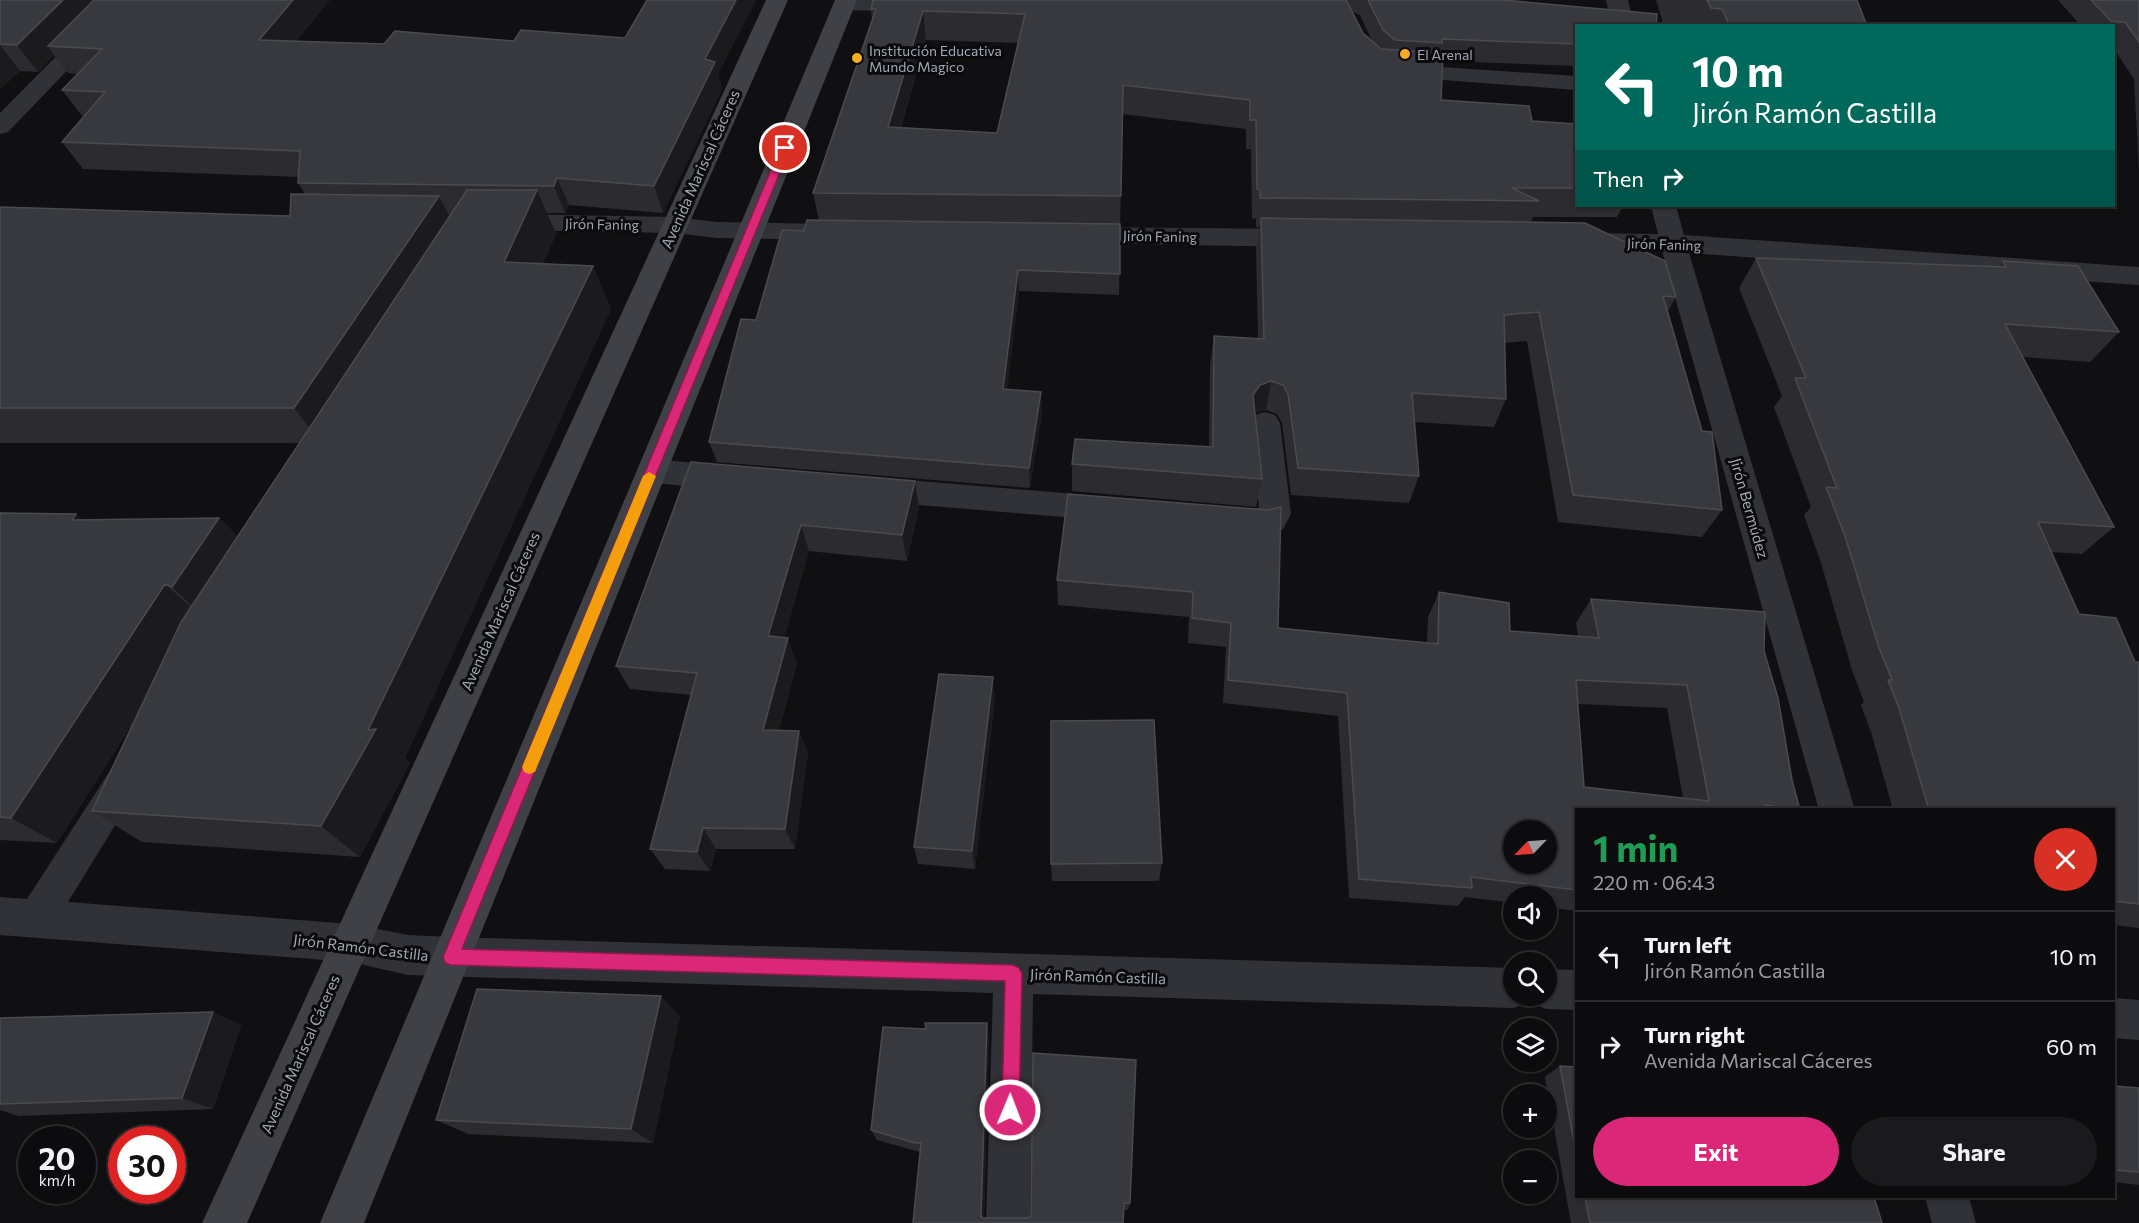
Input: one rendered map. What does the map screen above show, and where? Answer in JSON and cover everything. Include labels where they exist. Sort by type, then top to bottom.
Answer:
[{"type":"main road","name":"Avenida Mariscal Cáceres","points":[[224,1223],[777,0]]},
{"type":"main road","points":[[342,1223],[845,2]]},
{"type":"street","points":[[0,127],[124,0]]},
{"type":"street","points":[[1617,0],[1623,24]]},
{"type":"street","points":[[845,2],[940,6]]},
{"type":"street","points":[[1374,67],[1384,71],[1575,83]]},
{"type":"street","name":"Jirón Bermúdez","points":[[1664,207],[1836,808]]},
{"type":"street","name":"Jirón Faning","points":[[480,222],[674,225],[717,230],[855,232]]},
{"type":"street","name":"Jirón Faning","points":[[1055,235],[1328,238]]},
{"type":"street","name":"Jirón Faning","points":[[1554,242],[1673,243],[2139,276]]},
{"type":"street","points":[[1215,518],[1262,522],[1272,520],[1275,514],[1265,423]]},
{"type":"street","points":[[652,471],[757,480]]},
{"type":"street","points":[[839,487],[1132,511]]},
{"type":"street","points":[[18,917],[139,757]]},
{"type":"street","name":"Jirón Ramón Castilla","points":[[18,917],[351,943],[408,955],[1503,988]]},
{"type":"street","points":[[1008,1223],[1013,973]]},
{"type":"street","points":[[1557,989],[1575,990]]},
{"type":"street","points":[[2115,1018],[2139,1020]]},
{"type":"street","points":[[1947,1198],[1954,1223]]},
{"type":"building","points":[[0,0],[63,0],[17,45],[0,44]]},
{"type":"building","points":[[94,0],[293,0],[259,40],[384,44],[395,31],[514,41],[521,30],[625,38],[647,0],[736,0],[705,59],[715,62],[654,186],[557,178],[554,186],[298,183],[300,151],[62,142],[105,92],[62,90],[102,49],[48,46]]},
{"type":"building","points":[[873,0],[1346,0],[1363,33],[1381,49],[1443,53],[1441,100],[1529,106],[1532,121],[1575,124],[1575,188],[1512,188],[1539,201],[1260,198],[1260,190],[1257,189],[1256,120],[1250,120],[1250,100],[1123,85],[1121,196],[813,193],[876,9],[871,9]],"holes":[[[923,11],[1025,14],[997,133],[888,127]]]},
{"type":"building","points":[[1368,0],[1503,0],[1657,14],[1656,24],[1575,24],[1575,44],[1442,39],[1442,43],[1395,40],[1383,30]]},
{"type":"building","points":[[1707,0],[1857,0],[1866,24],[1729,24],[1722,9],[1711,8]]},
{"type":"building","points":[[2091,0],[2139,0],[2139,42],[2125,22],[2112,22]]},
{"type":"building","points":[[467,190],[537,190],[504,262],[593,266],[368,730],[376,729],[321,826],[92,811],[181,622]]},
{"type":"building","points":[[291,194],[439,196],[294,408],[0,408],[0,207],[290,216]]},
{"type":"building","points":[[1261,218],[1585,223],[1665,261],[1676,297],[1663,296],[1702,431],[1712,432],[1722,510],[1573,495],[1539,312],[1504,315],[1506,399],[1412,393],[1419,476],[1298,468],[1288,394],[1283,385],[1271,381],[1260,385],[1253,395],[1262,479],[1072,464],[1075,439],[1213,447],[1214,336],[1264,339]]},
{"type":"building","points":[[807,220],[1120,224],[1120,274],[1018,270],[1003,389],[1041,392],[1029,468],[709,442],[741,319],[756,320],[782,230],[804,231]]},
{"type":"building","points":[[1756,258],[2006,267],[2003,261],[2078,266],[2119,332],[2005,324],[2114,527],[2038,522],[2079,614],[2116,618],[2135,662],[2139,662],[2139,904],[2115,901],[2115,808],[1928,808],[1899,708],[1888,680],[1892,680],[1878,645],[1845,536],[1826,487],[1837,488],[1795,378],[1806,378]]},
{"type":"building","points":[[691,462],[915,481],[902,535],[801,525],[768,636],[788,638],[763,730],[799,731],[785,829],[703,828],[697,852],[650,849],[697,673],[616,666]]},
{"type":"building","points":[[1068,494],[1268,510],[1281,507],[1278,628],[1438,644],[1439,592],[1509,603],[1510,631],[1599,638],[1591,599],[1765,612],[1764,651],[1778,698],[1792,780],[1799,808],[1765,805],[1766,808],[1575,808],[1575,890],[1471,877],[1472,888],[1359,879],[1347,693],[1228,680],[1231,623],[1192,618],[1193,592],[1057,580]],"holes":[[[1576,680],[1687,685],[1709,801],[1584,787]]]},
{"type":"building","points":[[0,513],[76,514],[72,520],[219,518],[172,587],[165,584],[11,818],[0,817]]},
{"type":"building","points":[[939,674],[993,677],[972,851],[914,847]]},
{"type":"building","points":[[1154,720],[1162,863],[1051,864],[1051,721]]},
{"type":"building","points":[[477,989],[661,996],[631,1129],[436,1120]]},
{"type":"building","points":[[213,1012],[182,1098],[0,1104],[0,1018]]},
{"type":"building","points":[[925,1023],[987,1023],[981,1216],[983,1218],[1029,1218],[1031,1216],[1033,1053],[1136,1060],[1130,1203],[1124,1203],[1123,1223],[913,1223],[921,1143],[871,1130],[883,1027],[926,1029]]},
{"type":"building","points":[[1560,1066],[1575,1067],[1575,1148]]},
{"type":"building","points":[[2115,1086],[2139,1088],[2139,1172],[2115,1170]]},
{"type":"building","points":[[1585,1198],[1874,1198],[1882,1223],[1590,1223]]},
{"type":"slow traffic","points":[[529,767],[649,476]]},
{"type":"place","name":"El Arenal","points":[[1405,54]]},
{"type":"place","name":"Institución Educativa Mundo Magico","points":[[857,58]]},
{"type":"route","points":[[785,148],[451,957],[1013,973],[1010,1110]]}]
